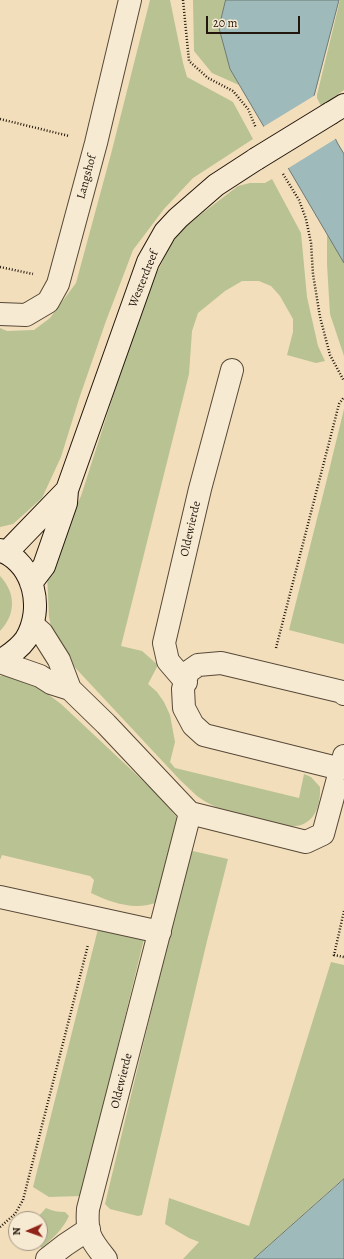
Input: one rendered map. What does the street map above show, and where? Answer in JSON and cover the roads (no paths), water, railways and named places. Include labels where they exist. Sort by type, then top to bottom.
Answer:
[{"type":"street","name":"Langshof","points":[[0,314],[26,315],[48,302],[58,284],[96,143],[130,0]]},
{"type":"street","name":"Westerdreef","points":[[31,583],[44,566],[66,503],[67,490],[148,262],[165,232],[178,218],[216,185],[338,109]]},
{"type":"street","name":"Oldewierde","points":[[186,682],[168,661],[164,643],[200,490],[232,370]]},
{"type":"street","name":"Westerdreef","points":[[3,552],[67,490]]},
{"type":"street","points":[[0,662],[14,653],[25,640],[33,625],[36,610],[35,596],[25,571],[16,561],[3,552]]},
{"type":"street","points":[[33,625],[42,633],[59,660],[70,689],[106,724],[190,813],[306,842],[323,834],[342,762],[204,735],[194,725],[184,708],[183,689],[188,672],[198,665],[221,663],[343,692],[344,694]]},
{"type":"street","points":[[0,662],[40,676],[51,683],[70,689]]},
{"type":"street","name":"Oldewierde","points":[[106,1259],[91,1238],[87,1223],[88,1209],[190,813]]},
{"type":"street","points":[[0,897],[160,932]]},
{"type":"street","points":[[47,1259],[64,1245],[89,1229]]},
{"type":"water","points":[[226,0],[339,0],[314,96],[344,154],[344,263],[230,69],[219,28]]},
{"type":"water","points":[[344,1179],[344,1259],[254,1259]]}]
